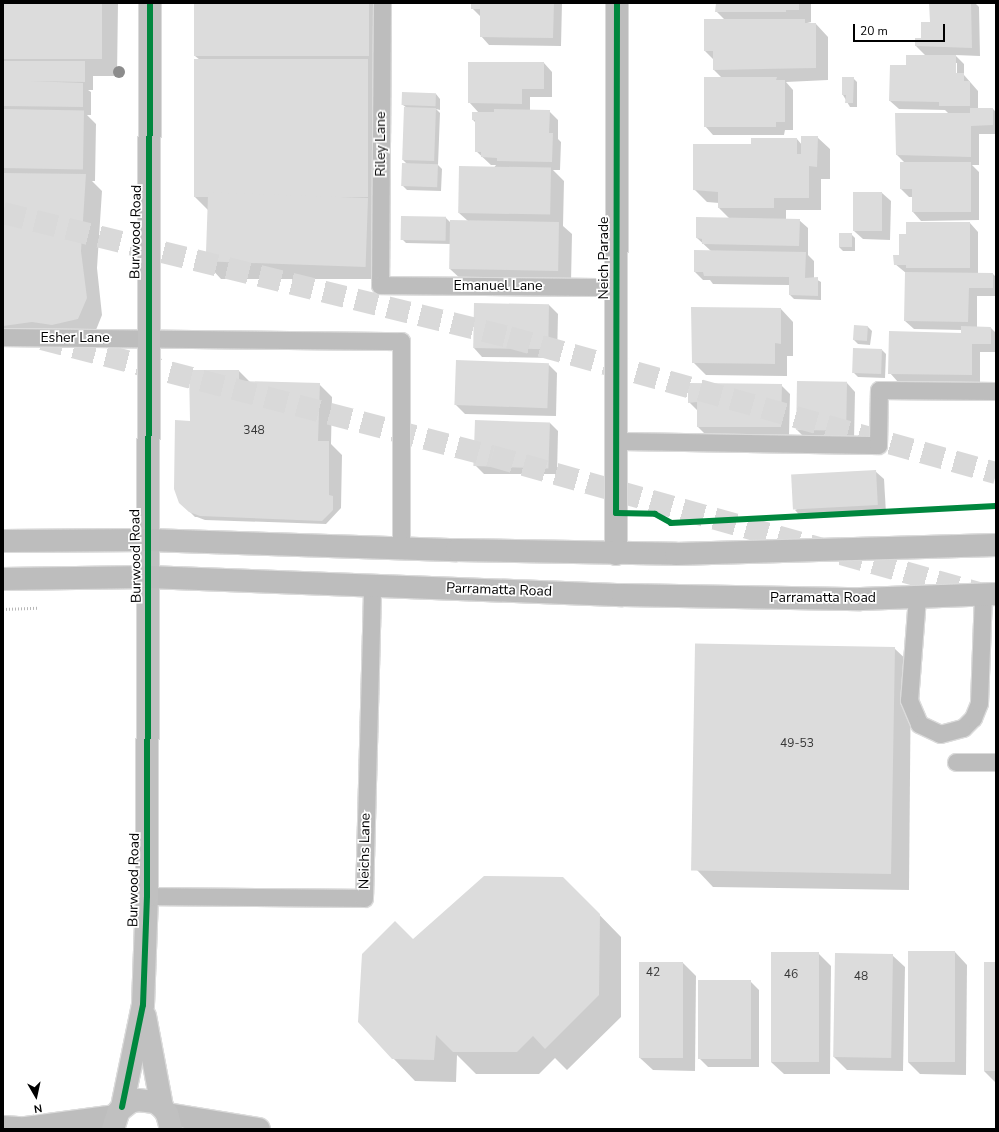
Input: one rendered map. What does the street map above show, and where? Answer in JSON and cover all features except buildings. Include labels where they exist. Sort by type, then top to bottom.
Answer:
[{"type":"main road","name":"Neich Parade","points":[[616,554],[615,441],[617,3]]},
{"type":"main road","points":[[3,541],[148,540],[616,554],[731,554],[996,545]]},
{"type":"main road","name":"Parramatta Road","points":[[3,579],[148,577],[630,595],[861,599],[989,594]]},
{"type":"main road","points":[[3,1127],[30,1128],[117,1117]]},
{"type":"main road","points":[[167,1117],[259,1129]]},
{"type":"street","name":"Burwood Road","points":[[117,1117],[143,1005],[146,896],[148,577],[147,339],[150,3]]},
{"type":"street","name":"Burwood Road","points":[[143,1005],[167,1117]]},
{"type":"street","points":[[117,1117],[138,1100],[155,1102],[167,1117]]},
{"type":"lane","name":"Riley Lane","points":[[380,285],[382,3]]},
{"type":"lane","name":"Emanuel Lane","points":[[380,285],[616,287]]},
{"type":"lane","name":"Esher Lane","points":[[3,337],[401,341],[401,548]]},
{"type":"lane","points":[[615,441],[878,445],[879,390],[996,391]]},
{"type":"lane","name":"Neichs Lane","points":[[146,896],[364,898],[372,586]]},
{"type":"lane","points":[[917,597],[909,700],[918,724],[940,734],[963,728],[973,718],[979,703],[989,594]]},
{"type":"lane","points":[[956,762],[996,762]]},
{"type":"tunnel","points":[[3,213],[509,337],[996,473]]},
{"type":"tunnel","points":[[42,339],[492,456],[979,593]]},
{"type":"cycle path","points":[[122,1107],[143,1005],[147,896],[150,3]]},
{"type":"cycle path","points":[[617,3],[616,513],[655,514],[671,523],[996,506]]}]
